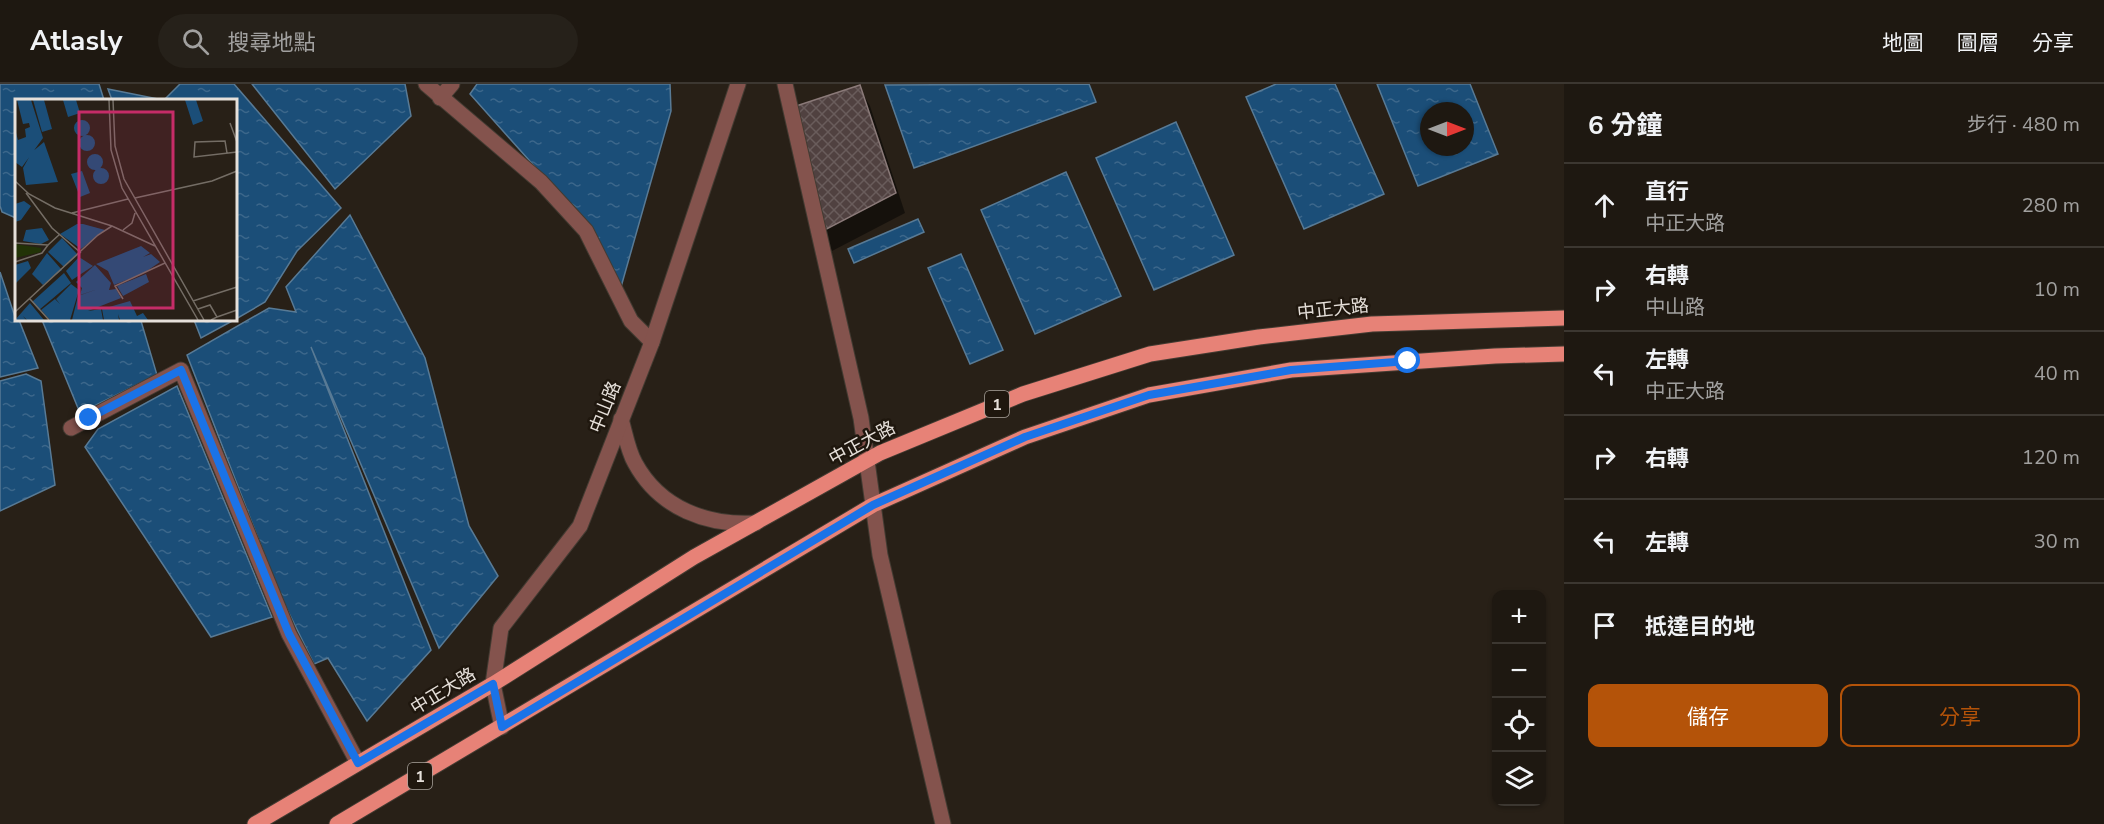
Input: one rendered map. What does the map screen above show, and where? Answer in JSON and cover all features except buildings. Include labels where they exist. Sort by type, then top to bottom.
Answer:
[{"type":"main road","name":"中正大路","points":[[255,824],[493,684],[694,557],[880,453],[1023,394],[1150,354],[1259,337],[1372,324],[1564,318]]},
{"type":"main road","name":"1","points":[[337,824],[873,505],[1025,437],[1149,395],[1291,370],[1484,356],[1564,354]]},
{"type":"street","points":[[426,84],[542,182],[586,231],[631,321],[652,342]]},
{"type":"street","points":[[440,98],[452,84]]},
{"type":"street","name":"中山路","points":[[502,727],[493,684],[501,628],[580,526],[652,342],[738,84]]},
{"type":"street","points":[[785,84],[861,418],[883,567],[943,824]]},
{"type":"street","points":[[71,428],[181,370],[289,634],[358,763]]},
{"type":"street","points":[[621,419],[634,462],[644,477],[675,505],[707,520],[731,525],[756,523]]},
{"type":"water","points":[[0,84],[99,84],[104,99],[15,99],[15,218],[2,212],[0,206]]},
{"type":"water","points":[[180,84],[234,84],[341,208],[297,251],[265,302],[237,318],[237,99],[165,99]]},
{"type":"water","points":[[252,84],[405,84],[411,116],[335,189]]},
{"type":"water","points":[[477,84],[670,84],[671,111],[621,287],[536,168],[470,94]]},
{"type":"water","points":[[1089,84],[1096,102],[914,168],[885,85]]},
{"type":"water","points":[[1276,84],[1335,84],[1384,194],[1304,229],[1246,97]]},
{"type":"water","points":[[1377,84],[1470,84],[1498,154],[1418,186]]},
{"type":"water","points":[[108,89],[158,99],[112,99]]},
{"type":"water","points":[[1176,122],[1234,255],[1154,290],[1096,158]]},
{"type":"water","points":[[1066,172],[1121,296],[1035,334],[981,210]]},
{"type":"water","points":[[350,215],[425,358],[469,526],[498,576],[439,648],[311,347],[431,650],[367,721],[328,658],[314,664],[280,595],[187,355],[269,308],[296,312],[286,287]]},
{"type":"water","points":[[918,219],[924,232],[854,263],[848,249]]},
{"type":"water","points":[[961,254],[1003,350],[970,364],[928,268]]},
{"type":"water","points":[[0,272],[15,321],[19,321],[38,368],[0,377]]},
{"type":"water","points":[[42,321],[141,321],[157,375],[80,413]]},
{"type":"water","points":[[194,321],[232,321],[201,338]]},
{"type":"water","points":[[26,374],[41,381],[55,485],[0,511],[0,381]]},
{"type":"water","points":[[177,386],[272,617],[211,637],[85,447],[98,429]]},
{"type":"route","points":[[89,418],[181,370],[289,634],[358,763],[493,684],[502,727],[873,505],[1025,437],[1149,395],[1291,370],[1408,361]]}]
